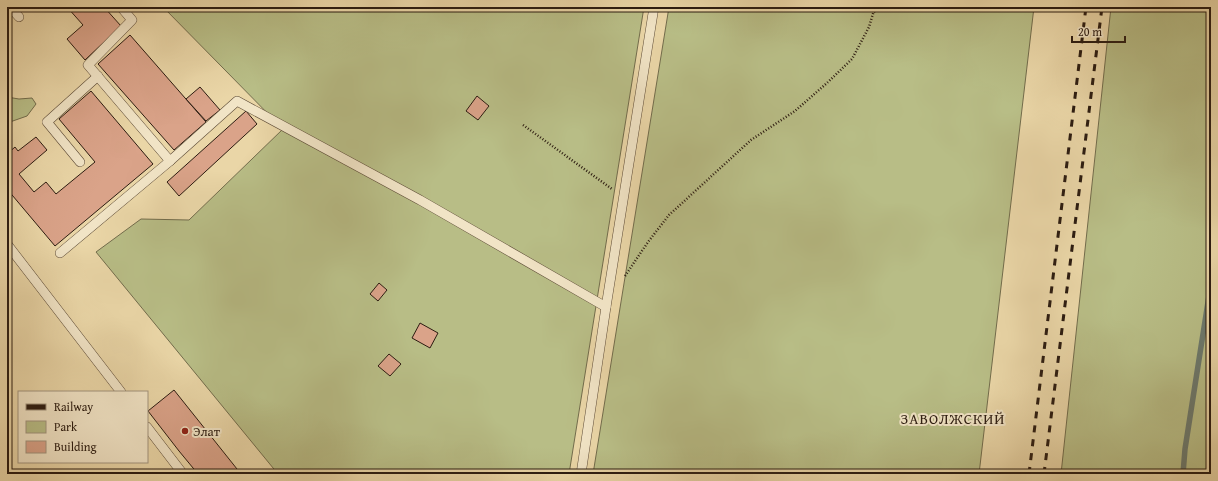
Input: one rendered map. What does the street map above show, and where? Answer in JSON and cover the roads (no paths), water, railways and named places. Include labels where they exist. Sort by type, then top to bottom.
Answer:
[{"type":"lane","points":[[10,7],[19,18]]},
{"type":"lane","points":[[121,7],[132,20],[88,65],[170,160]]},
{"type":"lane","points":[[581,474],[654,7]]},
{"type":"lane","points":[[80,162],[48,122],[98,76]]},
{"type":"lane","points":[[60,253],[170,160],[237,100],[420,200],[606,307]]},
{"type":"lane","points":[[7,244],[119,391]]},
{"type":"lane","points":[[148,427],[183,474]]},
{"type":"waterway","points":[[1183,474],[1185,449],[1211,283]]},
{"type":"railway","points":[[1029,474],[1086,7]]},
{"type":"railway","points":[[1044,474],[1102,7]]},
{"type":"place","name":"Элат","points":[[185,431]]},
{"type":"district","name":"ЗАВОЛЖСКИЙ","points":[[953,419]]}]
